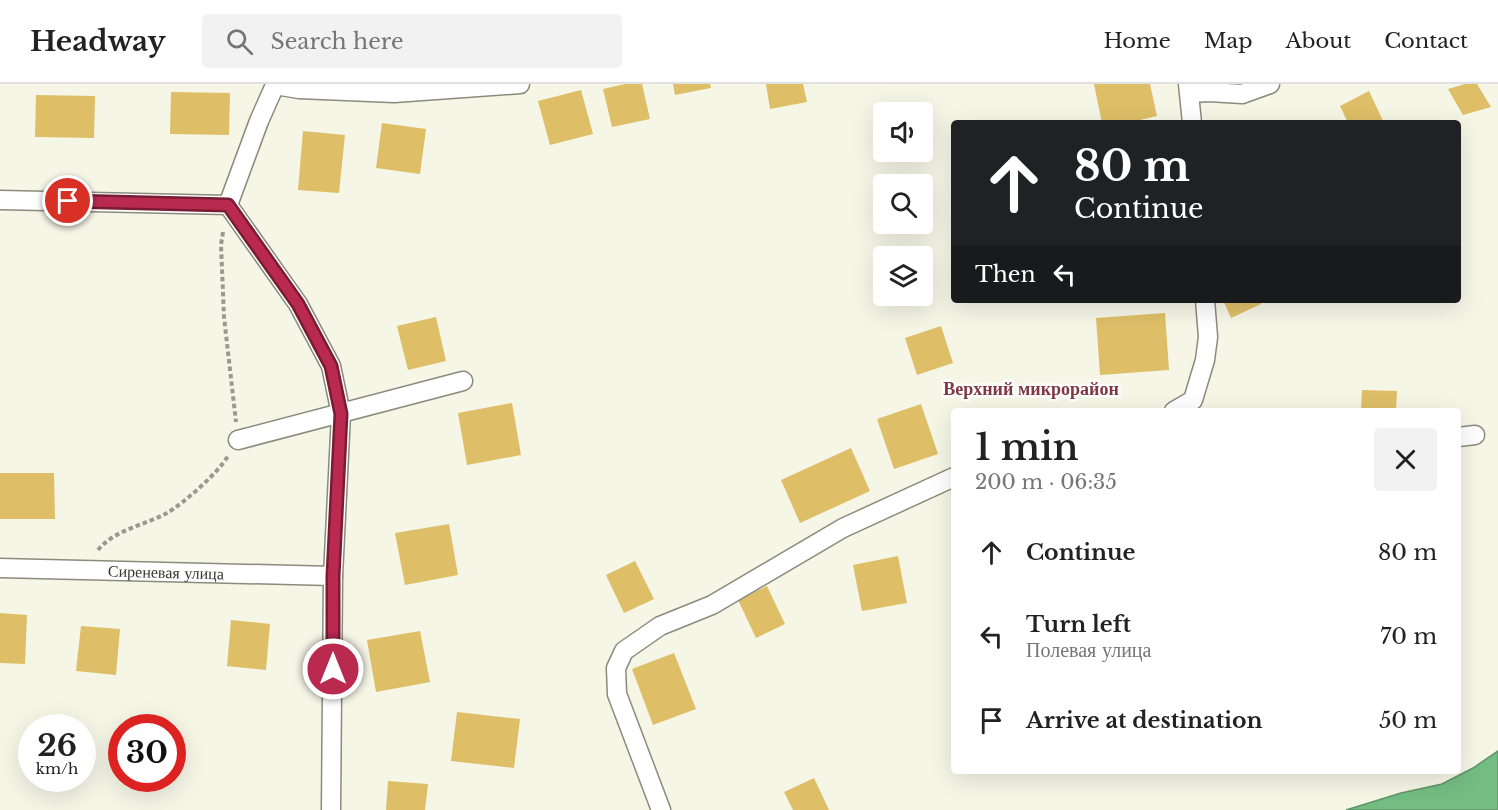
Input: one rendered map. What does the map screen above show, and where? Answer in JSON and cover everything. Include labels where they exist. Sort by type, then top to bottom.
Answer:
[{"type":"street","points":[[228,205],[259,121],[275,86],[394,93],[520,84]]},
{"type":"street","points":[[1192,120],[1189,89],[1242,94],[1270,84]]},
{"type":"street","points":[[0,200],[228,205]]},
{"type":"street","points":[[228,205],[303,315],[331,366],[341,414],[333,576],[332,810]]},
{"type":"street","points":[[1196,406],[1208,338],[1205,303]]},
{"type":"street","points":[[238,440],[463,381]]},
{"type":"street","points":[[661,810],[617,694],[616,668],[624,651],[660,626],[712,605],[843,528],[951,478]]},
{"type":"street","name":"Сиреневая улица","points":[[0,568],[333,576]]},
{"type":"path","points":[[83,570],[106,541],[168,512],[220,469],[238,440],[224,317],[221,245],[228,205]]},
{"type":"shaded area","points":[[1498,751],[1498,810],[1346,810],[1401,793],[1442,784],[1473,768]]},
{"type":"building","points":[[625,84],[642,84],[650,119],[612,127],[603,89]]},
{"type":"building","points":[[673,84],[710,84],[711,88],[675,95]]},
{"type":"building","points":[[766,84],[803,84],[807,102],[770,109]]},
{"type":"building","points":[[1094,84],[1150,84],[1157,116],[1140,120],[1101,120]]},
{"type":"building","points":[[1465,84],[1477,84],[1491,107],[1463,115],[1448,89]]},
{"type":"building","points":[[581,90],[593,134],[550,145],[538,101]]},
{"type":"building","points":[[1369,91],[1383,120],[1347,120],[1340,106]]},
{"type":"building","points":[[171,92],[230,93],[229,135],[170,134]]},
{"type":"building","points":[[36,95],[95,96],[94,138],[35,137]]},
{"type":"building","points":[[382,123],[426,129],[420,174],[376,168]]},
{"type":"building","points":[[303,131],[345,135],[339,193],[298,190]]},
{"type":"building","points":[[1224,303],[1261,304],[1231,318]]},
{"type":"building","points":[[1165,313],[1169,370],[1100,375],[1096,318]]},
{"type":"building","points":[[436,317],[446,361],[408,370],[397,326]]},
{"type":"building","points":[[941,326],[953,363],[917,375],[905,338]]},
{"type":"building","points":[[1362,390],[1397,391],[1396,408],[1361,408]]},
{"type":"building","points":[[512,403],[521,455],[467,465],[458,413]]},
{"type":"building","points":[[921,404],[938,454],[894,469],[877,419]]},
{"type":"building","points":[[851,448],[870,491],[800,523],[781,480]]},
{"type":"building","points":[[0,473],[54,473],[55,519],[0,519]]},
{"type":"building","points":[[449,524],[458,575],[405,585],[395,533]]},
{"type":"building","points":[[898,556],[907,603],[862,611],[853,565]]},
{"type":"building","points":[[635,561],[654,599],[624,613],[606,575]]},
{"type":"building","points":[[767,586],[785,624],[756,638],[738,600]]},
{"type":"building","points":[[0,613],[27,615],[25,664],[0,663]]},
{"type":"building","points":[[231,620],[270,624],[266,670],[227,666]]},
{"type":"building","points":[[81,626],[120,629],[116,675],[76,671]]},
{"type":"building","points":[[420,631],[430,682],[376,692],[367,640]]},
{"type":"building","points":[[674,653],[696,709],[653,725],[632,669]]},
{"type":"building","points":[[457,712],[520,719],[514,768],[451,761]]},
{"type":"building","points":[[814,778],[829,810],[793,810],[784,792]]},
{"type":"building","points":[[388,781],[428,784],[425,810],[386,810]]},
{"type":"district","name":"Верхний микрорайон","points":[[1031,389]]},
{"type":"route","points":[[68,201],[228,205],[298,304],[331,366],[341,414],[333,576],[333,669]]}]
